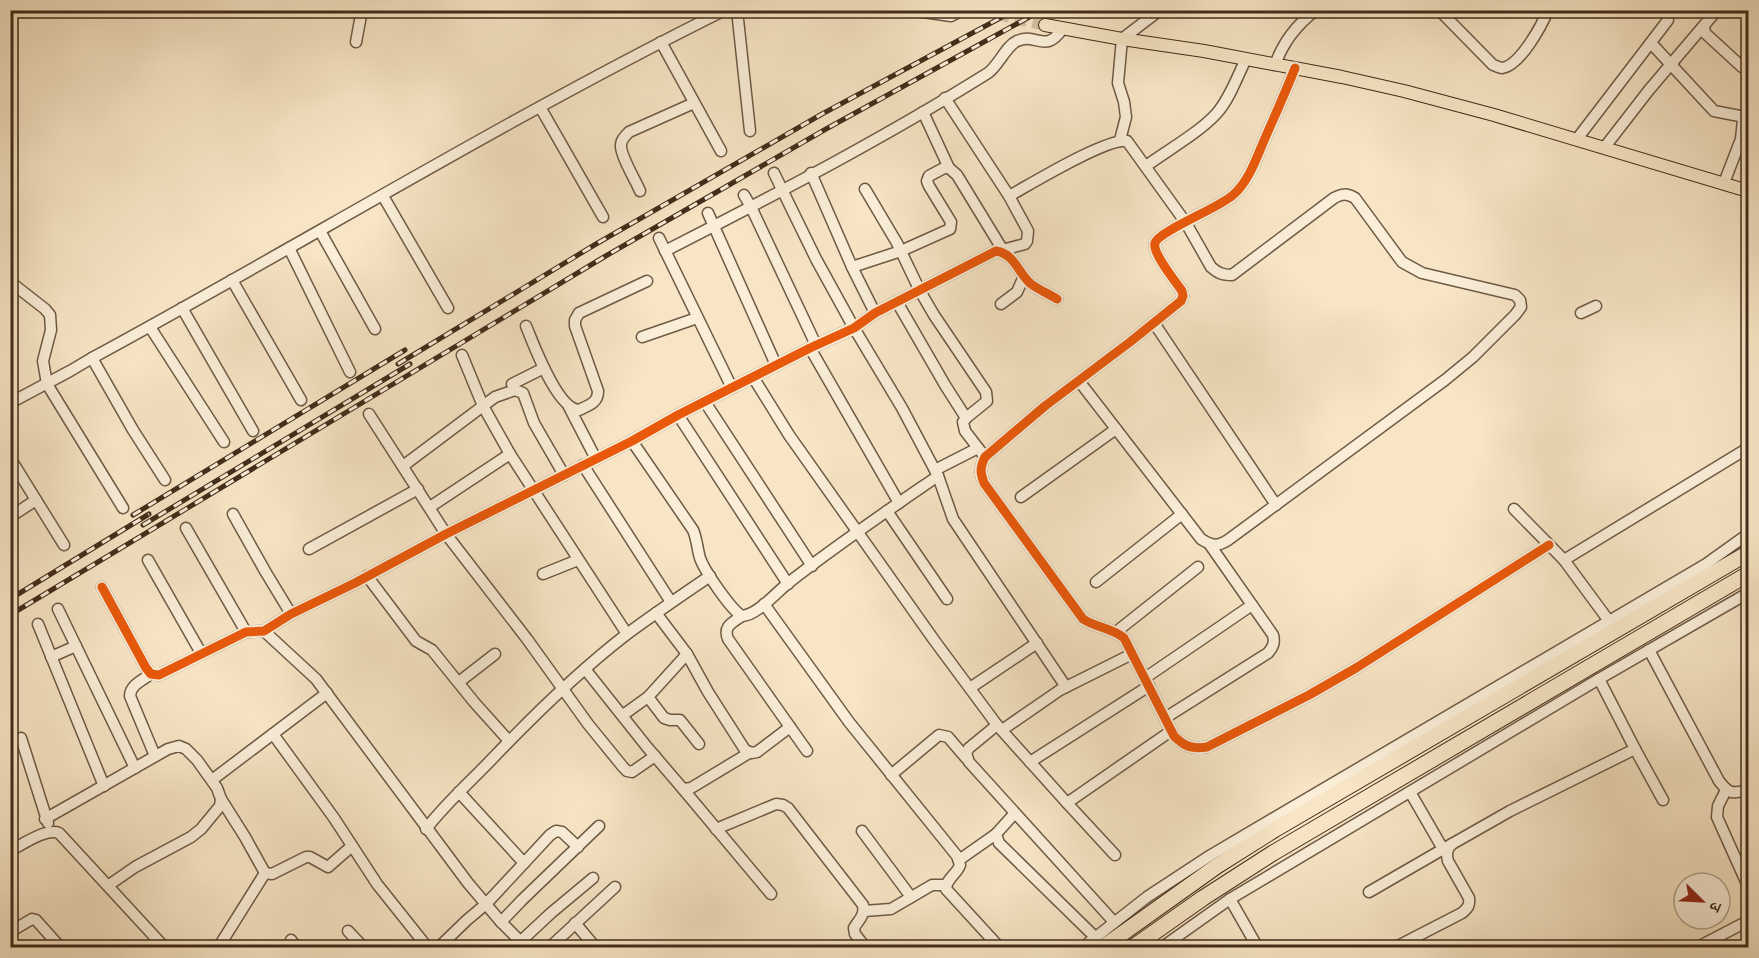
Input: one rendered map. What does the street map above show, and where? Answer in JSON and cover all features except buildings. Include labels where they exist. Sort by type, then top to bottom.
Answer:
[{"type":"highway","points":[[1720,571],[1749,544]]},
{"type":"highway","points":[[1099,942],[1265,836],[1749,553]]},
{"type":"highway","points":[[1132,948],[1273,853],[1747,576]]},
{"type":"main road","points":[[1045,25],[1296,68],[1456,104],[1749,191]]},
{"type":"street","points":[[356,42],[363,10]]},
{"type":"street","points":[[10,403],[150,327],[540,107],[725,10]]},
{"type":"street","points":[[737,10],[750,132]]},
{"type":"street","points":[[909,10],[951,16],[962,10]]},
{"type":"street","points":[[1120,140],[1126,117],[1118,83],[1122,39],[1161,10]]},
{"type":"street","points":[[1439,10],[1493,65],[1500,68],[1506,67],[1520,56],[1539,29],[1548,10]]},
{"type":"street","points":[[1604,148],[1717,10]]},
{"type":"street","points":[[1275,65],[1291,32],[1311,12]]},
{"type":"street","points":[[1577,139],[1668,20]]},
{"type":"street","points":[[1704,26],[1705,33],[1742,67],[1749,64]]},
{"type":"street","points":[[665,250],[784,190],[923,112],[995,67],[1012,44],[1019,39],[1051,41],[1063,28]]},
{"type":"street","points":[[661,42],[721,151]]},
{"type":"street","points":[[1651,43],[1714,111],[1747,114],[1742,125],[1741,139],[1724,183]]},
{"type":"street","points":[[1146,166],[1203,126],[1217,113],[1228,98],[1246,59]]},
{"type":"street","points":[[1296,68],[1253,165],[1241,186],[1230,198],[1159,238],[1155,243],[1158,255],[1182,291],[1183,296],[1180,301],[1045,406],[986,457],[981,465],[984,483],[1083,619],[1094,626],[1116,632],[1124,638],[1172,731],[1182,745],[1194,749],[1207,747],[1309,695],[1356,668],[1549,545]]},
{"type":"street","points":[[155,756],[130,696],[130,690],[151,674],[159,675],[246,632],[264,631],[291,614],[446,534],[632,441],[813,346],[854,328],[875,313],[996,251],[1025,244],[1028,231],[1009,196],[945,98]]},
{"type":"street","points":[[640,191],[622,152],[621,144],[624,137],[629,132],[694,103]]},
{"type":"street","points":[[540,107],[603,217]]},
{"type":"street","points":[[923,112],[949,168],[957,175],[1003,251],[1030,283],[1057,299]]},
{"type":"street","points":[[1009,196],[1112,142],[1127,141],[1186,223],[1211,267],[1224,275],[1232,275],[1334,198],[1341,194],[1348,194],[1354,198],[1402,262],[1411,268],[1422,273],[1515,295],[1520,300],[1521,307],[1515,315],[1473,357],[1228,540],[1219,546],[1210,545]]},
{"type":"street","points":[[852,267],[901,251],[950,229],[951,222],[927,181],[929,176],[944,168],[949,168]]},
{"type":"street","points":[[774,172],[816,259],[937,473],[953,519],[1066,687]]},
{"type":"street","points":[[811,174],[875,313]]},
{"type":"street","points":[[865,189],[901,251],[920,291],[987,396],[987,401],[963,422],[965,431],[986,457]]},
{"type":"street","points":[[744,195],[752,207],[813,346],[899,503]]},
{"type":"street","points":[[383,196],[448,308]]},
{"type":"street","points":[[708,213],[776,365]]},
{"type":"street","points":[[320,231],[375,329]]},
{"type":"street","points":[[659,238],[732,388]]},
{"type":"street","points":[[290,248],[350,372]]},
{"type":"street","points":[[1002,304],[1017,292],[1024,276]]},
{"type":"street","points":[[232,280],[301,400]]},
{"type":"street","points":[[569,407],[579,410],[595,402],[598,396],[575,326],[576,316],[647,281]]},
{"type":"street","points":[[13,284],[50,315],[51,330],[43,361],[47,384],[123,508]]},
{"type":"street","points":[[897,302],[966,418]]},
{"type":"street","points":[[1581,313],[1596,306]]},
{"type":"street","points":[[182,308],[253,430]]},
{"type":"street","points":[[642,337],[697,318]]},
{"type":"street","points":[[1154,323],[1276,505]]},
{"type":"street","points":[[526,326],[550,381],[569,407],[596,459]]},
{"type":"street","points":[[150,327],[225,442]]},
{"type":"street","points":[[462,355],[483,406],[510,454],[627,634]]},
{"type":"street","points":[[92,358],[165,480]]},
{"type":"street","points":[[512,384],[544,368]]},
{"type":"street","points":[[753,377],[789,435],[970,688],[1030,762],[1115,855]]},
{"type":"street","points":[[1079,381],[1201,539],[1210,545],[1275,641],[1268,653],[1165,718]]},
{"type":"street","points":[[403,465],[483,406],[514,390],[523,393],[534,423],[564,475]]},
{"type":"street","points":[[705,402],[812,566]]},
{"type":"street","points":[[369,414],[446,534],[588,724],[627,771],[636,770],[655,756]]},
{"type":"street","points":[[678,415],[788,584]]},
{"type":"street","points":[[1021,496],[1116,429]]},
{"type":"street","points":[[632,441],[693,530],[700,557],[710,576],[733,609],[742,616]]},
{"type":"street","points":[[807,751],[728,639],[727,627],[764,604],[937,473],[978,448]]},
{"type":"street","points":[[1564,560],[1749,448]]},
{"type":"street","points":[[430,507],[510,454]]},
{"type":"street","points":[[10,458],[64,545]]},
{"type":"street","points":[[583,465],[671,602]]},
{"type":"street","points":[[309,549],[418,489]]},
{"type":"street","points":[[10,517],[36,500]]},
{"type":"street","points":[[1514,509],[1564,560],[1609,621]]},
{"type":"street","points":[[887,511],[947,599]]},
{"type":"street","points":[[233,514],[291,614]]},
{"type":"street","points":[[1096,582],[1182,514]]},
{"type":"street","points":[[186,528],[246,632]]},
{"type":"street","points":[[1082,948],[1099,942],[1114,922],[1147,897],[1211,855],[1706,564],[1749,534]]},
{"type":"street","points":[[148,560],[201,653]]},
{"type":"street","points":[[543,574],[578,560]]},
{"type":"street","points":[[1116,632],[1198,567]]},
{"type":"street","points":[[367,576],[416,641],[432,650],[509,741]]},
{"type":"street","points":[[426,829],[441,809],[585,669],[627,634],[710,576]]},
{"type":"street","points":[[102,587],[151,674]]},
{"type":"street","points":[[1161,948],[1230,899],[1749,592]]},
{"type":"street","points":[[764,604],[849,722],[959,860],[959,869],[945,885],[932,885],[891,909],[864,911]]},
{"type":"street","points":[[1030,762],[1147,682],[1252,605]]},
{"type":"street","points":[[58,609],[135,768]]},
{"type":"street","points":[[656,613],[687,654],[708,692],[749,753]]},
{"type":"street","points":[[38,624],[104,786]]},
{"type":"street","points":[[264,631],[300,663],[327,693],[468,883],[501,922],[524,944],[550,913],[593,878]]},
{"type":"street","points":[[970,688],[1037,643]]},
{"type":"street","points":[[51,657],[76,646]]},
{"type":"street","points":[[1648,650],[1719,781],[1726,790],[1734,793],[1749,790]]},
{"type":"street","points":[[459,682],[495,654]]},
{"type":"street","points":[[623,716],[648,697],[687,654]]},
{"type":"street","points":[[966,758],[969,748],[1000,727],[1066,687],[1132,654]]},
{"type":"street","points":[[585,669],[771,894]]},
{"type":"street","points":[[1599,679],[1663,800]]},
{"type":"street","points":[[212,780],[327,693]]},
{"type":"street","points":[[648,697],[664,718],[680,720],[699,744]]},
{"type":"street","points":[[683,789],[691,788],[749,753],[757,752],[790,727]]},
{"type":"street","points":[[1066,803],[1172,731]]},
{"type":"street","points":[[273,734],[377,885],[428,948]]},
{"type":"street","points":[[891,775],[939,735],[948,737],[1014,814],[1114,922]]},
{"type":"street","points":[[21,738],[45,819],[53,831]]},
{"type":"street","points":[[45,819],[168,748],[179,746],[186,749],[212,780],[265,873]]},
{"type":"street","points":[[1369,892],[1510,812],[1635,749]]},
{"type":"street","points":[[1726,790],[1718,806],[1716,817],[1749,886]]},
{"type":"street","points":[[459,792],[524,863]]},
{"type":"street","points":[[1410,792],[1448,847]]},
{"type":"street","points":[[109,885],[135,867],[191,837],[214,815],[220,806],[221,799]]},
{"type":"street","points":[[716,829],[776,804],[788,808],[863,905],[863,916],[854,928],[855,934],[866,948]]},
{"type":"street","points":[[959,860],[996,834],[1014,814]]},
{"type":"street","points":[[501,922],[599,826]]},
{"type":"street","points":[[438,948],[486,904],[550,835],[556,831],[562,832],[578,847]]},
{"type":"street","points":[[862,831],[911,897]]},
{"type":"street","points":[[10,850],[47,832],[59,833],[109,885],[161,946]]},
{"type":"street","points":[[996,834],[999,843],[1099,942]]},
{"type":"street","points":[[265,873],[272,874],[310,856],[328,867],[352,846]]},
{"type":"street","points":[[1394,948],[1462,913],[1470,904],[1469,898],[1448,861],[1446,854],[1448,847]]},
{"type":"street","points":[[218,948],[265,873]]},
{"type":"street","points":[[945,885],[948,893],[1000,948]]},
{"type":"street","points":[[549,948],[615,887]]},
{"type":"street","points":[[1230,899],[1258,948]]},
{"type":"street","points":[[10,932],[32,919],[36,920],[61,948]]},
{"type":"street","points":[[1696,948],[1749,921]]},
{"type":"street","points":[[575,923],[596,948]]},
{"type":"street","points":[[348,931],[364,948]]},
{"type":"tunnel","points":[[980,10],[1045,25]]},
{"type":"railway","points":[[398,364],[596,244],[822,114],[1015,10]]},
{"type":"railway","points":[[10,615],[604,257],[826,129],[1042,10]]},
{"type":"railway","points":[[133,515],[405,350]]},
{"type":"railway","points":[[143,525],[410,364]]},
{"type":"railway","points":[[10,599],[149,514]]},
{"type":"cycle path","points":[[1295,68],[1252,167],[1239,189],[1226,200],[1167,232],[1155,243],[1157,253],[1182,291],[1181,301],[1045,406],[985,457],[981,470],[984,483],[1083,619],[1124,638],[1174,736],[1185,745],[1197,748],[1207,747],[1309,695],[1356,668],[1549,545]]},
{"type":"cycle path","points":[[102,587],[146,668],[151,674],[159,675],[246,632],[264,631],[291,614],[355,583],[446,534],[632,441],[810,348],[854,328],[875,313],[996,251],[1008,256],[1031,284],[1057,299]]}]
